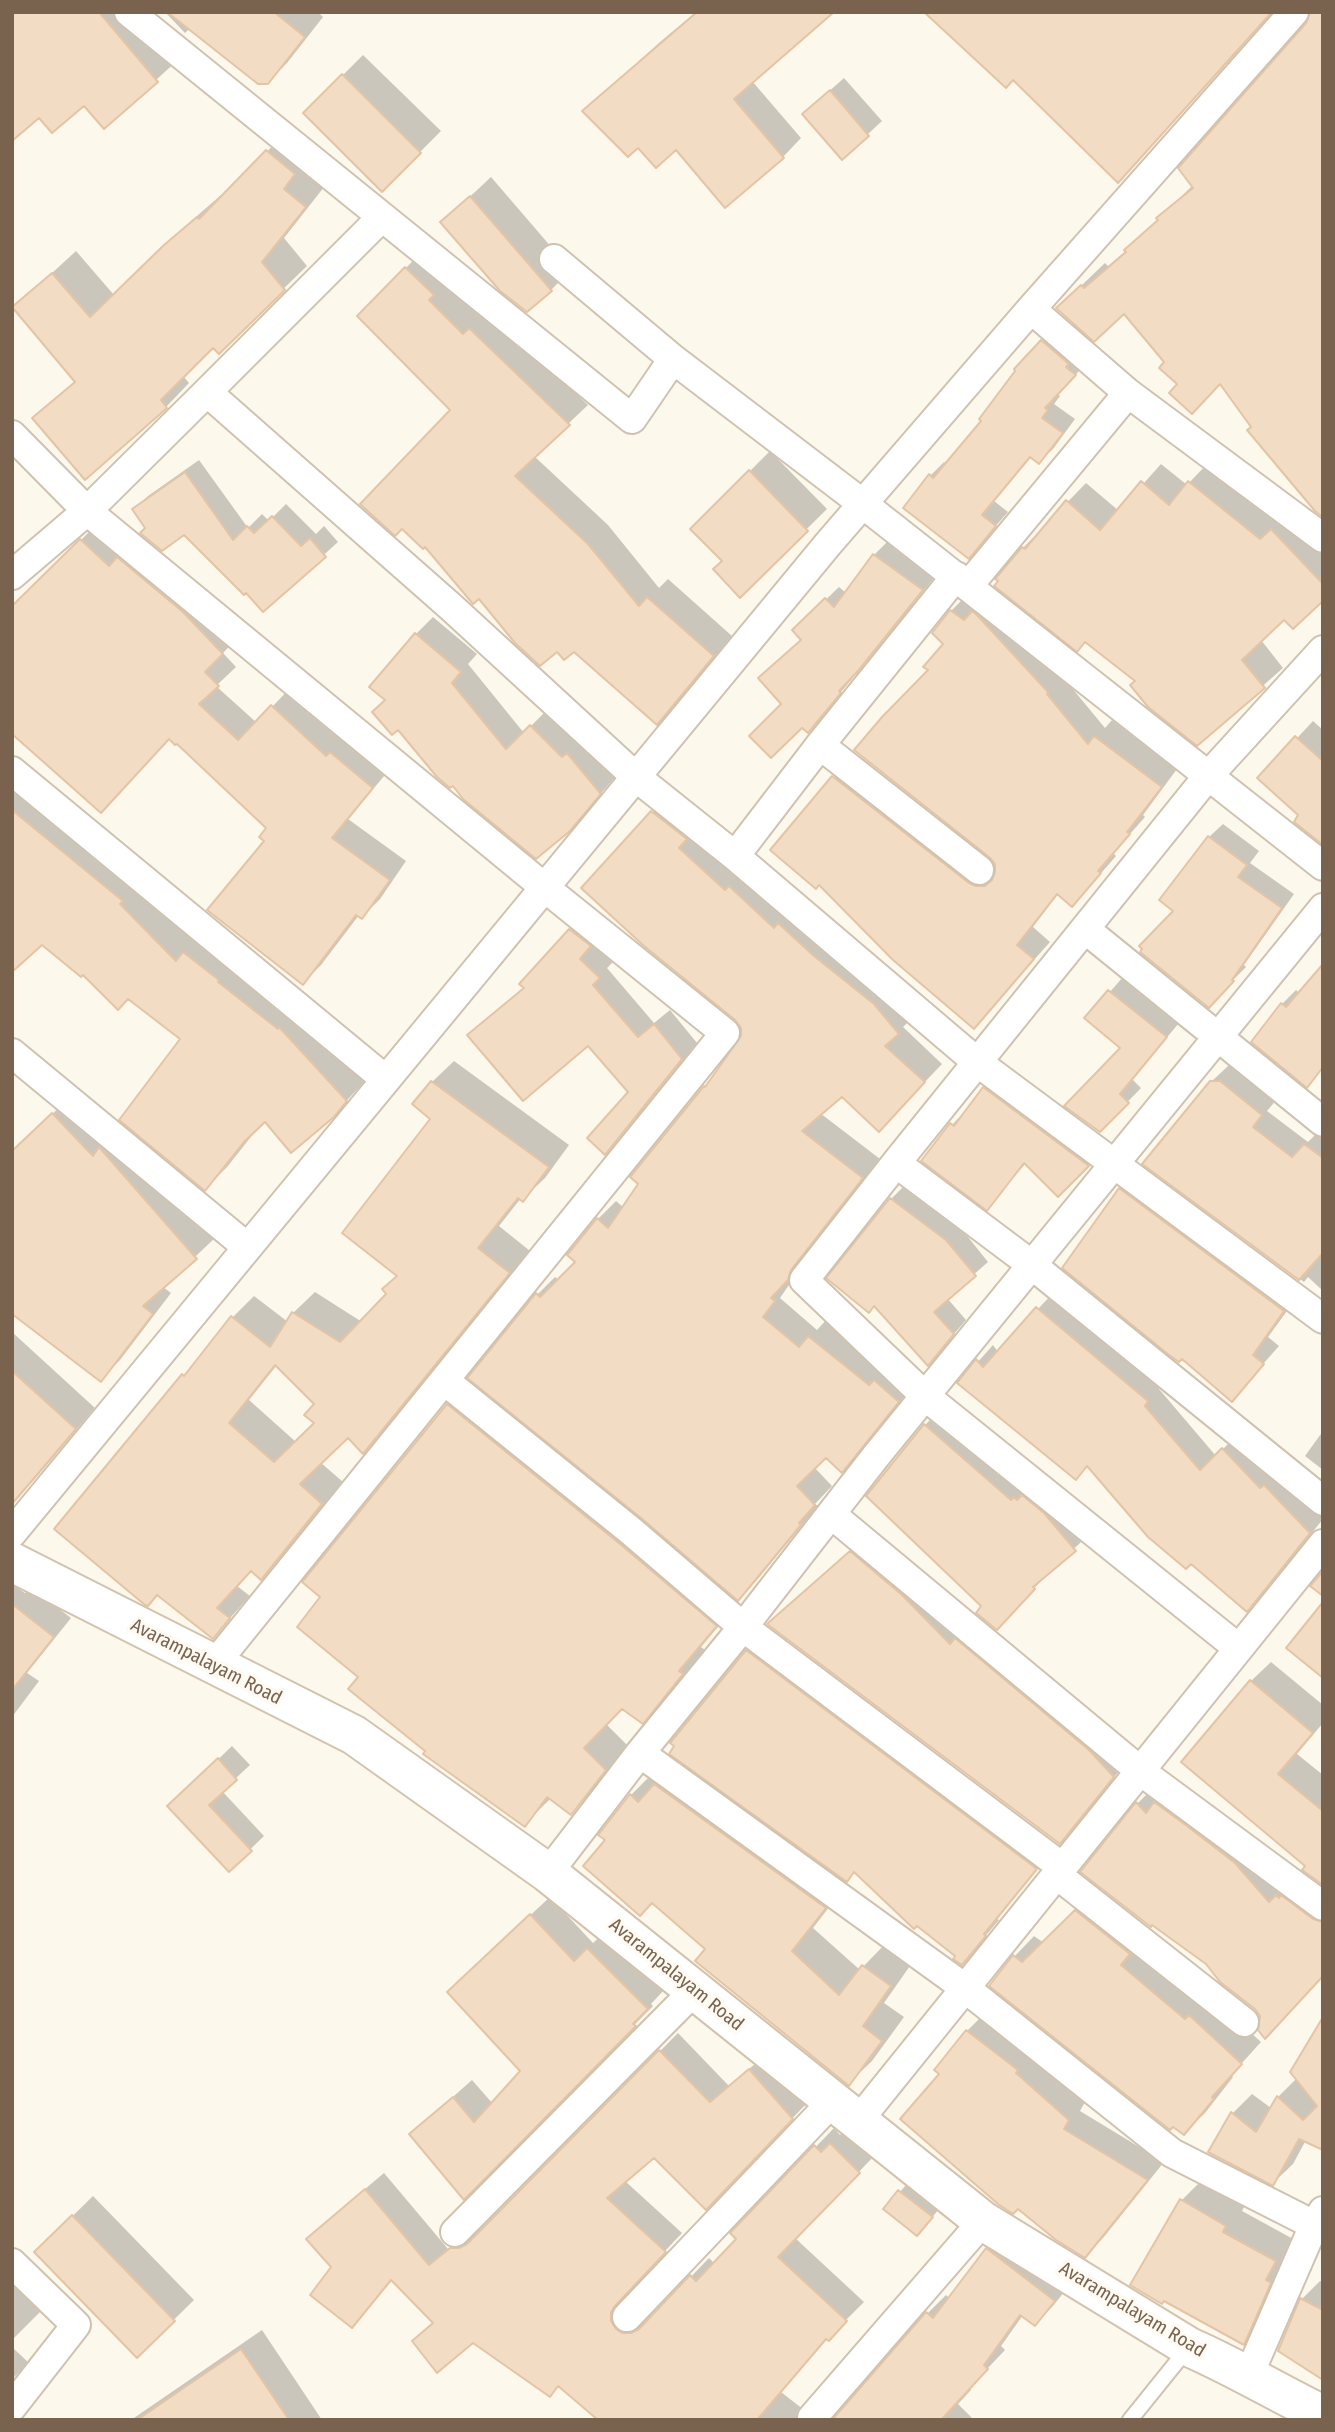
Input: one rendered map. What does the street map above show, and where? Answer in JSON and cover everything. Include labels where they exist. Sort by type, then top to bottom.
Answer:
[{"type":"street","points":[[129,12],[632,419],[673,359]]},
{"type":"street","points":[[12,1533],[863,504],[1031,309],[1294,12]]},
{"type":"street","points":[[12,575],[88,511],[383,217]]},
{"type":"street","points":[[554,259],[673,359],[962,581],[1323,866]]},
{"type":"street","points":[[1031,309],[1128,393],[1323,538]]},
{"type":"street","points":[[207,392],[452,607],[636,777],[736,856],[978,1062],[1323,1319]]},
{"type":"street","points":[[736,856],[820,745],[1128,393]]},
{"type":"street","points":[[12,435],[88,511],[544,887],[726,1033],[213,1666]]},
{"type":"street","points":[[1238,1648],[925,1396],[804,1280],[1208,776],[1323,650]]},
{"type":"street","points":[[820,745],[979,870]]},
{"type":"street","points":[[12,771],[385,1079]]},
{"type":"street","points":[[548,1873],[640,1753],[925,1396],[1323,908]]},
{"type":"street","points":[[1085,929],[1323,1122]]},
{"type":"street","points":[[12,1053],[247,1247]]},
{"type":"street","points":[[896,1163],[1032,1265],[1323,1501]]},
{"type":"street","points":[[444,1381],[631,1531],[743,1627],[1059,1871],[1244,2022]]},
{"type":"street","points":[[831,1514],[1139,1770],[1323,1906]]},
{"type":"street","points":[[627,2317],[845,2111],[965,1988],[1323,1544]]},
{"type":"street","name":"Avarampalayam Road","points":[[12,1562],[354,1735],[548,1873],[983,2221],[1189,2347],[1323,2415]]},
{"type":"street","points":[[640,1753],[965,1988],[1172,2153],[1318,2218],[1248,2377]]},
{"type":"street","points":[[455,2232],[695,1990]]},
{"type":"street","points":[[812,2417],[983,2221]]},
{"type":"street","points":[[12,2263],[76,2325],[12,2407]]},
{"type":"lane","points":[[1130,2420],[1189,2347]]},
{"type":"building","points":[[12,12],[99,12],[158,82],[104,129],[84,106],[52,133],[39,118],[12,141]]},
{"type":"building","points":[[167,12],[274,12],[305,37],[268,84],[258,84]]},
{"type":"building","points":[[697,12],[834,12],[734,99],[784,158],[725,208],[676,150],[656,168],[638,148],[628,157],[582,111]]},
{"type":"building","points":[[924,12],[1272,12],[1118,183],[1013,80],[1006,88]]},
{"type":"building","points":[[1310,12],[1323,12],[1323,517],[1247,430],[1251,427],[1220,384],[1192,414],[1169,393],[1177,384],[1159,368],[1164,362],[1124,314],[1094,342],[1056,308],[1081,285],[1084,288],[1126,252],[1124,250],[1158,220],[1156,218],[1193,188],[1178,168],[1306,23]]},
{"type":"building","points":[[342,74],[421,153],[382,192],[303,113]]},
{"type":"building","points":[[830,90],[869,136],[842,160],[802,114]]},
{"type":"building","points":[[266,150],[295,174],[284,189],[306,207],[262,262],[285,290],[219,354],[213,348],[161,400],[167,408],[85,480],[32,418],[75,382],[12,307],[52,273],[90,317],[164,245],[197,217],[199,219]]},
{"type":"building","points":[[470,196],[552,291],[527,312],[500,291],[440,222]]},
{"type":"building","points":[[405,267],[434,295],[429,300],[463,334],[469,328],[570,425],[515,476],[588,544],[639,606],[647,597],[714,656],[657,725],[574,652],[564,660],[557,652],[540,666],[515,643],[479,599],[473,604],[425,547],[423,549],[402,529],[395,536],[360,504],[450,410],[357,316]]},
{"type":"building","points":[[1041,340],[1069,364],[1066,367],[1076,375],[1045,408],[1048,410],[1042,418],[1063,433],[1039,464],[1030,457],[982,515],[996,526],[969,559],[903,508],[929,474],[933,478],[981,421],[979,419],[1014,369]]},
{"type":"building","points":[[749,470],[808,531],[740,598],[713,569],[722,561],[690,529]]},
{"type":"building","points":[[185,472],[233,540],[247,526],[254,533],[272,516],[301,546],[310,538],[326,557],[263,612],[184,535],[162,551],[140,533],[145,528],[132,509]]},
{"type":"building","points":[[1141,481],[1169,505],[1188,481],[1260,539],[1271,529],[1323,584],[1323,601],[1293,629],[1284,620],[1242,660],[1265,688],[1197,746],[1148,707],[1130,685],[1135,681],[1085,642],[1077,652],[994,586],[998,581],[995,579],[1022,547],[1025,549],[1066,500],[1100,530]]},
{"type":"building","points":[[80,539],[109,566],[117,557],[183,612],[223,654],[205,672],[219,686],[199,704],[238,740],[271,705],[326,756],[330,752],[373,788],[332,838],[390,880],[362,919],[356,915],[303,985],[207,910],[264,841],[259,837],[266,828],[177,744],[169,739],[101,813],[12,734],[12,606]]},
{"type":"building","points":[[873,554],[923,590],[839,691],[841,693],[808,733],[802,728],[771,758],[749,736],[781,704],[758,678],[801,640],[792,630],[825,598],[834,607]]},
{"type":"building","points":[[950,610],[964,620],[972,611],[977,615],[1048,692],[1088,744],[1094,736],[1162,787],[1127,832],[1130,834],[1098,871],[1101,873],[1072,907],[1057,894],[1017,945],[1034,959],[974,1029],[893,960],[819,885],[816,889],[770,850],[832,776],[969,883],[985,886],[992,880],[995,864],[989,857],[854,750],[928,670],[923,667],[943,644],[932,633]]},
{"type":"building","points":[[415,633],[461,672],[452,683],[506,749],[530,725],[562,757],[567,753],[601,794],[570,831],[536,859],[463,799],[453,786],[450,788],[437,777],[398,730],[392,735],[372,712],[385,700],[369,687]]},
{"type":"building","points":[[1295,736],[1323,761],[1323,845],[1294,822],[1298,815],[1257,778]]},
{"type":"building","points":[[12,810],[123,901],[120,904],[176,961],[183,952],[278,1029],[279,1027],[347,1101],[334,1117],[291,1153],[265,1122],[244,1142],[205,1191],[119,1120],[180,1039],[128,999],[118,1010],[83,975],[81,977],[42,945],[12,972]]},
{"type":"building","points":[[651,811],[687,839],[679,848],[725,890],[729,886],[774,928],[778,923],[874,1004],[899,1034],[885,1046],[925,1082],[879,1132],[842,1097],[802,1131],[863,1178],[791,1270],[788,1280],[771,1298],[775,1301],[763,1317],[799,1347],[808,1336],[869,1385],[874,1380],[899,1402],[842,1473],[826,1458],[797,1486],[815,1505],[738,1601],[641,1518],[467,1378],[536,1293],[540,1297],[575,1262],[567,1255],[597,1218],[608,1228],[638,1184],[630,1177],[705,1087],[741,1036],[741,1028],[735,1020],[644,946],[581,888]]},
{"type":"building","points":[[1208,836],[1247,865],[1238,877],[1282,908],[1232,980],[1234,981],[1209,1008],[1140,952],[1142,949],[1139,946],[1173,911],[1159,900]]},
{"type":"building","points":[[569,929],[591,946],[580,959],[600,978],[593,985],[638,1037],[654,1024],[682,1059],[605,1155],[587,1138],[628,1092],[588,1046],[523,1101],[467,1035],[524,988],[519,984]]},
{"type":"building","points":[[1323,964],[1323,1067],[1307,1088],[1251,1042],[1281,1003],[1286,1007]]},
{"type":"building","points":[[1108,990],[1167,1037],[1120,1094],[1129,1103],[1100,1132],[1064,1106],[1120,1048],[1084,1018]]},
{"type":"building","points":[[431,1081],[549,1167],[523,1202],[518,1198],[478,1248],[510,1273],[363,1454],[348,1438],[300,1484],[322,1504],[261,1580],[251,1571],[217,1608],[230,1618],[213,1639],[157,1595],[148,1606],[145,1605],[54,1529],[182,1374],[184,1376],[231,1316],[270,1347],[292,1312],[340,1342],[386,1294],[382,1289],[397,1276],[342,1233],[430,1119],[412,1104]],"holes":[[[275,1365],[314,1404],[304,1415],[314,1423],[274,1462],[229,1423]]]},
{"type":"building","points":[[1210,1081],[1220,1081],[1262,1115],[1253,1127],[1292,1157],[1304,1144],[1323,1158],[1323,1253],[1299,1280],[1142,1164]]},
{"type":"building","points":[[983,1087],[1089,1166],[1058,1197],[1024,1163],[987,1211],[921,1161],[950,1123],[954,1126]]},
{"type":"building","points":[[52,1113],[93,1156],[99,1147],[197,1259],[143,1306],[153,1314],[101,1382],[12,1314],[12,1151]]},
{"type":"building","points":[[1119,1188],[1284,1311],[1253,1355],[1264,1364],[1232,1402],[1182,1359],[1179,1362],[1169,1355],[1062,1268]]},
{"type":"building","points":[[890,1198],[946,1240],[976,1276],[934,1312],[954,1334],[928,1366],[874,1306],[869,1313],[826,1278]]},
{"type":"building","points":[[1036,1307],[1148,1401],[1145,1406],[1200,1470],[1222,1448],[1260,1488],[1264,1485],[1310,1533],[1247,1612],[1191,1564],[1186,1569],[1148,1537],[1087,1466],[1076,1480],[957,1383],[976,1359],[983,1367]]},
{"type":"building","points":[[12,1371],[76,1429],[12,1504]]},
{"type":"building","points":[[447,1404],[717,1626],[679,1671],[683,1674],[643,1724],[622,1709],[584,1748],[606,1770],[571,1815],[547,1797],[525,1827],[423,1754],[425,1751],[348,1689],[358,1677],[297,1627],[320,1597],[302,1582]]},
{"type":"building","points":[[924,1424],[1011,1500],[1014,1497],[1017,1500],[1022,1495],[1044,1513],[1076,1551],[1033,1587],[1035,1589],[997,1630],[976,1613],[981,1606],[866,1496]]},
{"type":"building","points":[[850,1551],[902,1595],[950,1644],[955,1638],[1089,1750],[1114,1777],[1060,1844],[767,1624]]},
{"type":"building","points":[[1323,1571],[1323,1596],[1310,1586]]},
{"type":"building","points":[[1323,1602],[1323,1678],[1286,1648]]},
{"type":"building","points":[[12,1604],[54,1637],[12,1690]]},
{"type":"building","points":[[746,1650],[1037,1869],[962,1965],[953,1959],[955,1956],[917,1926],[914,1929],[854,1872],[847,1882],[669,1754],[674,1746],[670,1743]]},
{"type":"building","points":[[1250,1680],[1313,1733],[1278,1774],[1323,1811],[1323,1885],[1302,1870],[1305,1866],[1181,1762]]},
{"type":"building","points":[[218,1758],[237,1780],[209,1805],[252,1851],[229,1872],[167,1806]]},
{"type":"building","points":[[654,1784],[826,1908],[792,1951],[839,1995],[862,1965],[891,1986],[863,2026],[882,2041],[849,2086],[695,1961],[705,1949],[652,1903],[640,1916],[583,1866],[605,1840],[598,1835],[630,1794],[638,1802]]},
{"type":"building","points":[[1136,1802],[1146,1813],[1154,1802],[1187,1826],[1235,1863],[1269,1902],[1276,1895],[1279,1898],[1281,1895],[1313,1919],[1323,1922],[1323,1976],[1265,2039],[1258,2030],[1260,2016],[1255,2009],[1220,1982],[1206,1964],[1152,1925],[1151,1927],[1080,1872]]},
{"type":"building","points":[[1075,1910],[1130,1954],[1121,1965],[1185,2019],[1189,2015],[1242,2064],[1212,2097],[1214,2099],[1184,2135],[1173,2127],[1170,2130],[989,1986],[1013,1955],[1022,1962]]},
{"type":"building","points":[[530,1914],[574,1961],[587,1948],[648,2009],[633,2024],[636,2026],[464,2200],[409,2134],[453,2097],[474,2122],[520,2071],[447,1992]]},
{"type":"building","points":[[1323,2017],[1323,2150],[1299,2139],[1273,2186],[1208,2152],[1231,2112],[1256,2132],[1277,2096],[1303,2120],[1317,2106],[1290,2072]]},
{"type":"building","points":[[966,2030],[1018,2070],[1016,2073],[1069,2120],[1064,2129],[1148,2180],[1085,2258],[1056,2240],[1018,2209],[1013,2214],[998,2204],[900,2119],[939,2074],[934,2070]]},
{"type":"building","points":[[659,2050],[710,2102],[749,2069],[793,2119],[706,2210],[654,2158],[607,2198],[666,2252],[611,2312],[611,2321],[622,2333],[639,2329],[690,2275],[696,2281],[736,2239],[730,2233],[814,2145],[821,2152],[830,2143],[860,2173],[778,2257],[847,2321],[829,2341],[826,2339],[757,2420],[598,2420],[558,2386],[550,2397],[473,2343],[437,2373],[412,2341],[433,2323],[391,2280],[352,2328],[310,2295],[331,2267],[306,2239],[365,2189],[429,2265],[450,2248],[467,2244]]},
{"type":"building","points":[[898,2190],[933,2217],[917,2236],[883,2209]]},
{"type":"building","points":[[1180,2199],[1226,2226],[1223,2232],[1276,2261],[1266,2280],[1271,2283],[1244,2345],[1130,2285]]},
{"type":"building","points":[[72,2215],[175,2321],[137,2358],[34,2252]]},
{"type":"building","points":[[986,2248],[1055,2301],[1035,2326],[1020,2315],[984,2365],[988,2369],[941,2420],[832,2420],[926,2312],[933,2318]]},
{"type":"building","points":[[1300,2298],[1323,2310],[1323,2380],[1278,2351]]},
{"type":"building","points":[[241,2349],[289,2420],[137,2420],[185,2387]]}]
